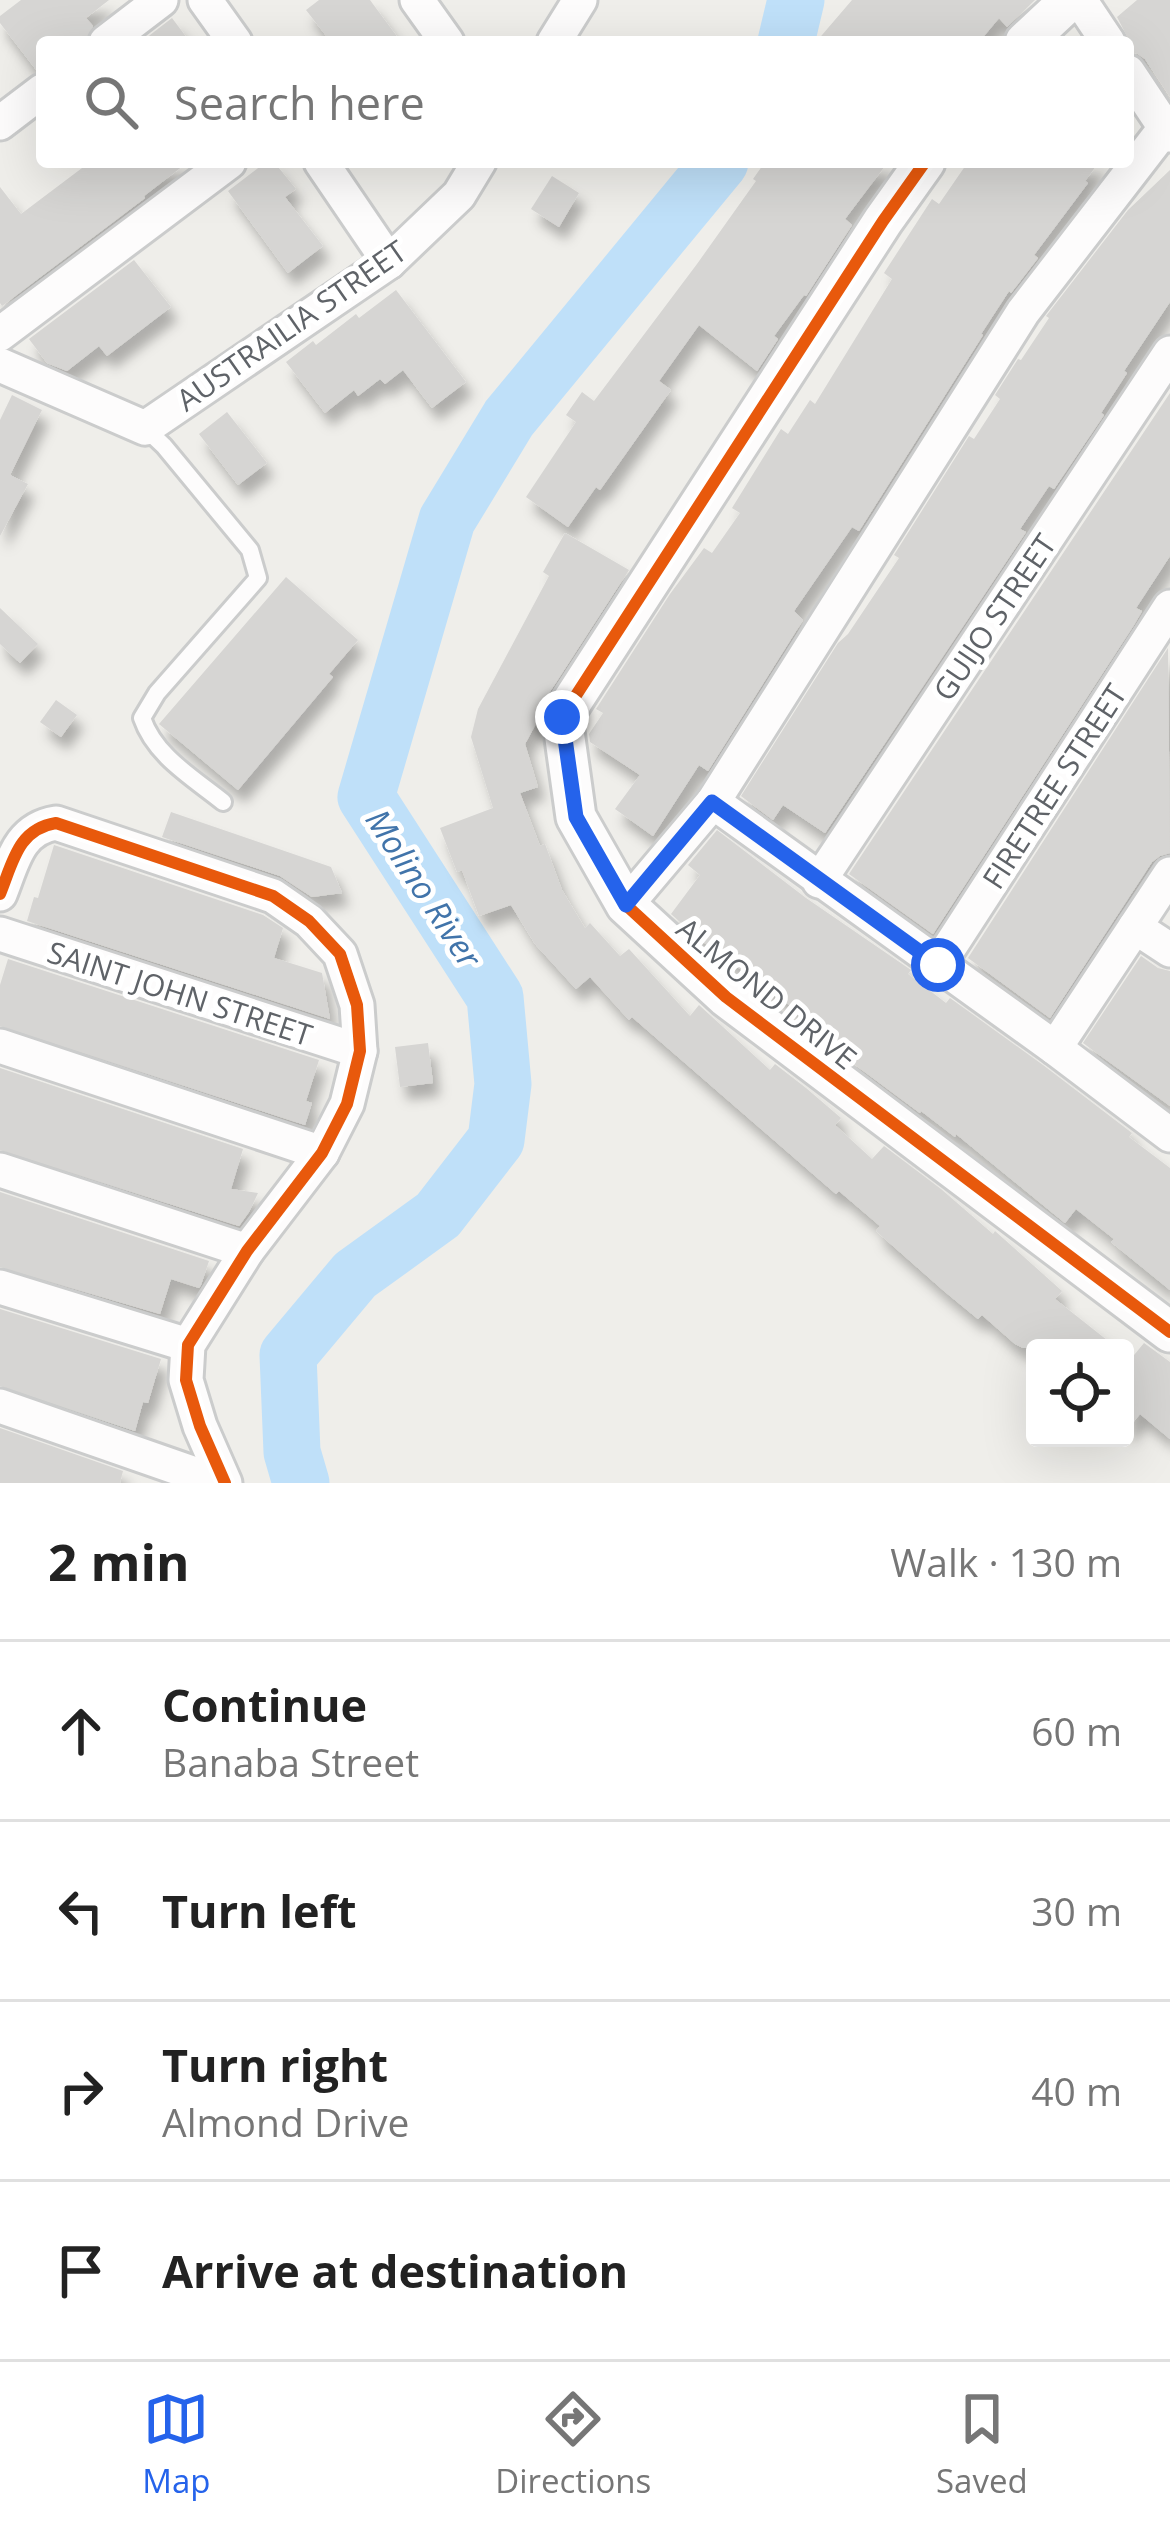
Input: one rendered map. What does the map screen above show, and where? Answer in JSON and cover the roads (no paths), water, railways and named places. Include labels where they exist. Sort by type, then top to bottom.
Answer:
[{"type":"street","points":[[114,36],[160,0]]},
{"type":"street","points":[[205,0],[231,36]]},
{"type":"street","points":[[417,0],[443,36]]},
{"type":"street","points":[[558,36],[580,0]]},
{"type":"street","points":[[1031,36],[1070,0]]},
{"type":"street","points":[[1080,0],[1104,36]]},
{"type":"street","points":[[626,905],[712,802],[1023,312],[1167,131],[1134,81]]},
{"type":"street","points":[[0,123],[36,96]]},
{"type":"street","points":[[0,334],[221,168]]},
{"type":"street","points":[[325,168],[389,262]]},
{"type":"street","name":"AUSTRAILIA STREET","points":[[145,428],[389,262],[459,195],[475,168]]},
{"type":"street","name":"ALMOND DRIVE","points":[[921,168],[562,717],[576,817],[626,905],[725,997],[1170,1333]]},
{"type":"street","name":"GUIJO STREET","points":[[819,881],[1170,352]]},
{"type":"street","points":[[0,365],[145,428]]},
{"type":"street","name":"FIRETREE STREET","points":[[938,965],[1170,607]]},
{"type":"street","points":[[712,802],[1170,1135]]},
{"type":"street","points":[[0,894],[22,841],[38,826],[56,823],[273,896],[309,921],[340,954],[357,1005],[360,1051],[346,1104],[322,1153],[247,1251],[188,1345],[186,1380],[223,1483]]},
{"type":"street","points":[[1055,1048],[1170,874]]},
{"type":"street","points":[[1135,928],[1170,950]]},
{"type":"street","name":"SAINT JOHN STREET","points":[[0,934],[360,1051]]},
{"type":"street","points":[[0,1046],[322,1153]]},
{"type":"street","points":[[0,1170],[247,1251]]},
{"type":"street","points":[[0,1287],[188,1345]]},
{"type":"street","points":[[0,1406],[223,1483]]},
{"type":"lane","points":[[145,428],[250,550],[258,578],[157,693],[142,718],[158,750],[223,802]]},
{"type":"waterway","name":"Molino River","points":[[787,36],[796,0]]},
{"type":"waterway","name":"Molino River","points":[[301,1483],[292,1452],[288,1355],[355,1275],[438,1215],[496,1140],[503,1084],[495,997],[366,797],[447,520],[509,418],[715,168]]}]
